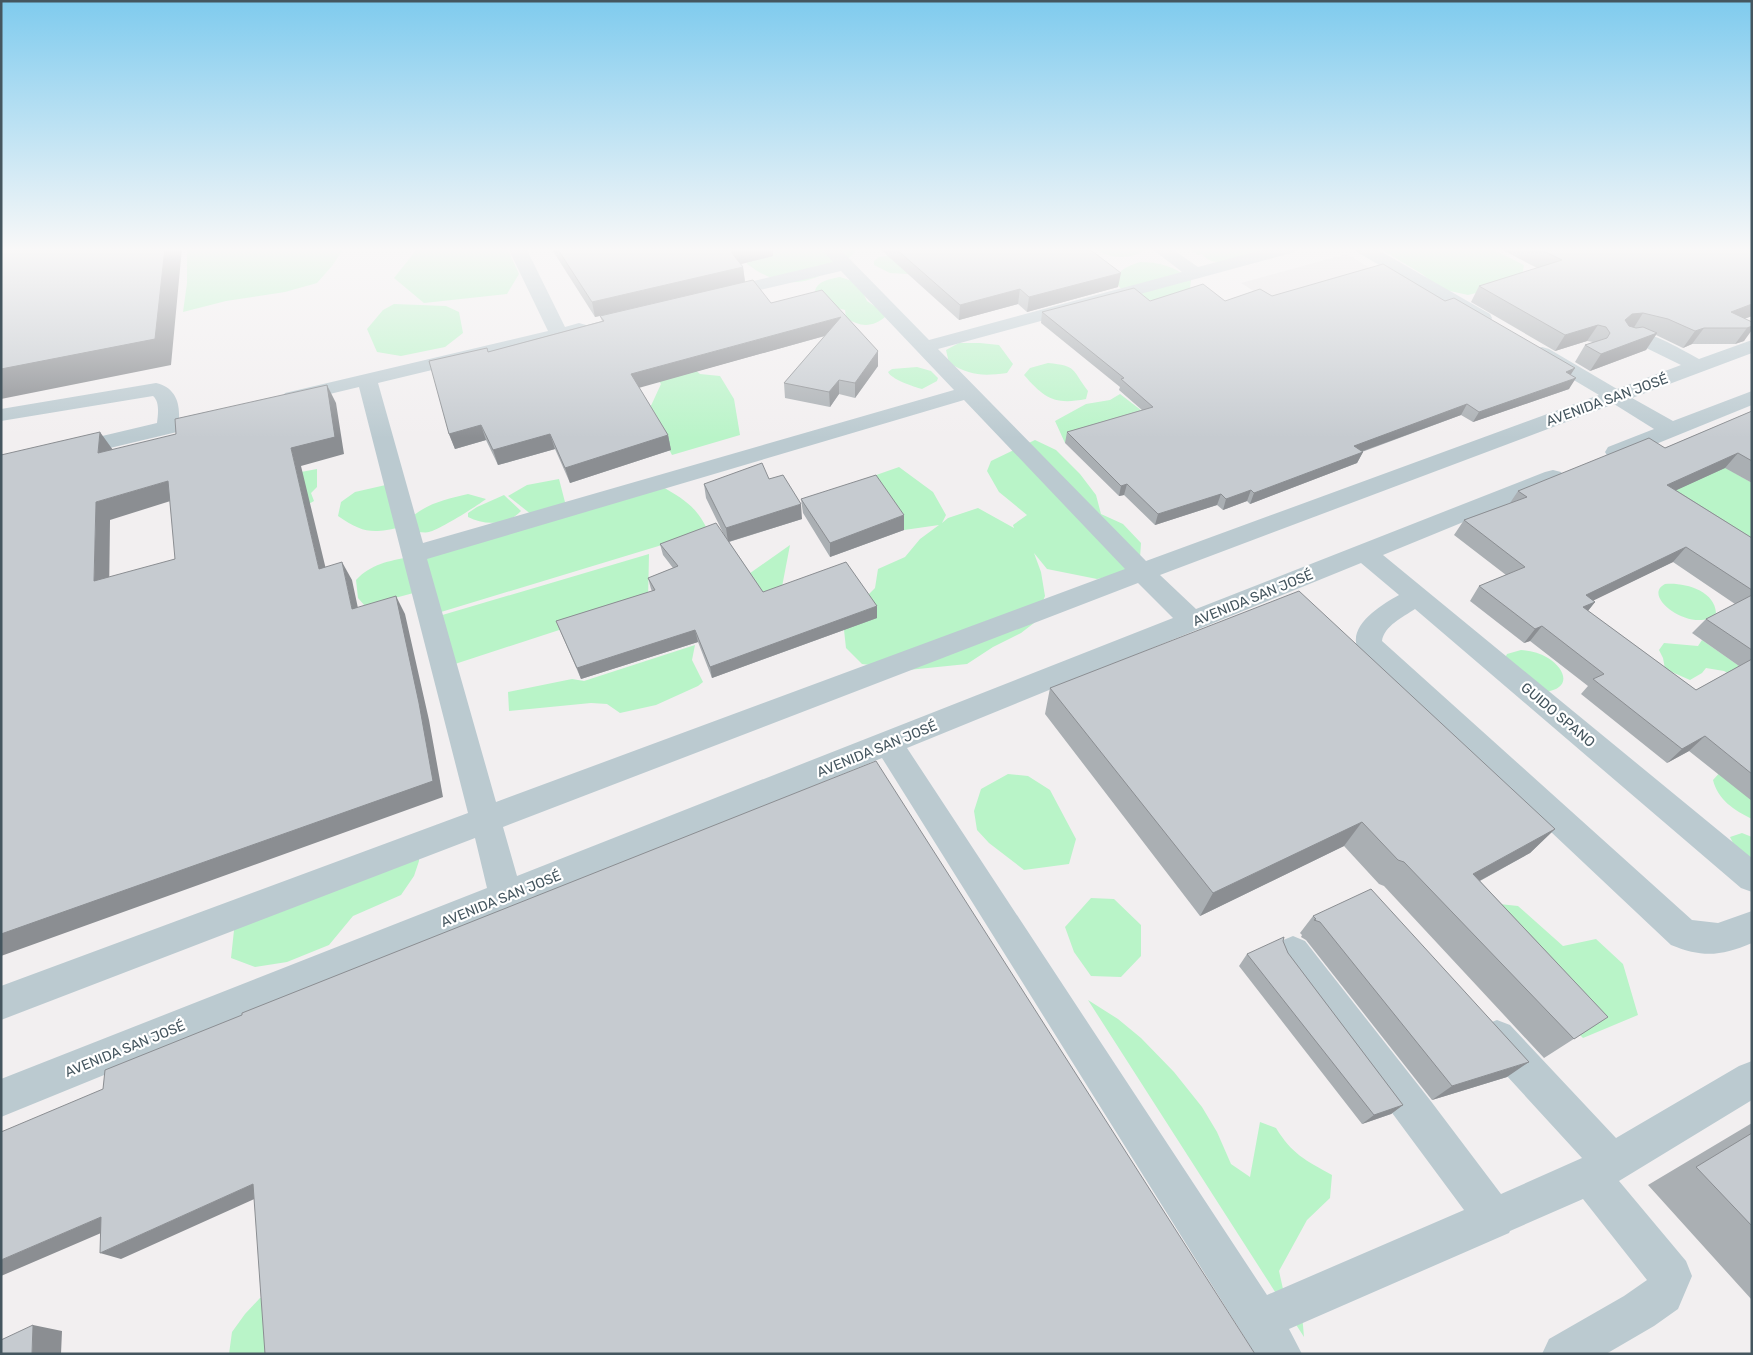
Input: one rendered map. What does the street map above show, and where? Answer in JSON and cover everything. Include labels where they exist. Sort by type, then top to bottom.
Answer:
[{"type":"street","points":[[548,311],[559,334]]},
{"type":"street","points":[[890,311],[1142,572],[1193,622]]},
{"type":"street","points":[[924,346],[1053,311]]},
{"type":"street","points":[[1470,311],[1495,326]]},
{"type":"street","points":[[272,402],[597,324]]},
{"type":"street","points":[[1626,337],[1632,335],[1639,337],[1698,366]]},
{"type":"street","points":[[1528,345],[1672,430]]},
{"type":"street","name":"AVENIDA SAN JOSÉ","points":[[1,1003],[1142,572],[1752,346]]},
{"type":"street","points":[[1553,360],[1579,352]]},
{"type":"street","points":[[367,379],[506,897]]},
{"type":"street","points":[[1,415],[156,390],[164,393],[168,398],[168,427]]},
{"type":"street","points":[[414,554],[968,392]]},
{"type":"street","name":"AVENIDA SAN JOSÉ","points":[[1,1098],[1752,397]]},
{"type":"street","points":[[1,467],[225,413]]},
{"type":"street","name":"GUIDO SPANO","points":[[1365,553],[1752,878]]},
{"type":"street","points":[[1417,596],[1374,626],[1368,635],[1368,644],[1683,934],[1703,940],[1726,938],[1752,927]]},
{"type":"street","points":[[889,744],[1280,1354]]},
{"type":"street","points":[[1293,952],[1417,1113],[1495,1219]]},
{"type":"street","points":[[1478,1017],[1601,1169],[1670,1276],[1663,1294],[1639,1311],[1564,1354]]},
{"type":"street","points":[[1258,1320],[1495,1219],[1601,1169],[1752,1079]]},
{"type":"green space","points":[[382,311],[457,311],[463,333],[445,347],[401,356],[377,352],[367,329]]},
{"type":"green space","points":[[845,311],[882,311],[886,316],[876,323],[866,325],[846,318]]},
{"type":"green space","points":[[959,343],[999,345],[1013,364],[1007,373],[984,375],[971,373],[949,363],[946,350]]},
{"type":"green space","points":[[678,355],[700,374],[720,376],[734,399],[740,435],[672,455],[649,410],[661,384],[648,366]]},
{"type":"green space","points":[[1048,363],[1069,367],[1073,370],[1088,391],[1086,399],[1066,401],[1051,398],[1038,390],[1024,375],[1030,368]]},
{"type":"green space","points":[[917,367],[931,371],[938,378],[937,381],[922,389],[898,380],[888,372],[892,369]]},
{"type":"green space","points":[[1120,394],[1150,417],[1065,443],[1055,421],[1086,404],[1110,400]]},
{"type":"green space","points":[[1035,440],[1056,450],[1080,474],[1096,495],[1101,514],[1123,524],[1141,543],[1140,558],[1120,574],[1097,579],[1047,569],[1034,553],[1041,572],[1045,596],[1034,623],[1021,633],[993,647],[967,664],[908,670],[862,664],[846,648],[844,630],[864,599],[875,588],[878,569],[905,557],[920,539],[939,525],[904,530],[862,480],[899,467],[933,492],[946,515],[942,523],[948,518],[978,508],[1014,528],[1013,525],[1027,515],[999,492],[987,471],[991,461]]},
{"type":"green space","points":[[1702,454],[1752,483],[1752,545],[1665,488]]},
{"type":"green space","points":[[317,469],[317,487],[311,493],[314,501],[275,523],[301,472]]},
{"type":"green space","points":[[559,479],[566,506],[532,515],[508,496],[527,485]]},
{"type":"green space","points":[[390,484],[401,527],[382,531],[361,529],[338,516],[341,502],[355,492]]},
{"type":"green space","points":[[661,486],[689,504],[708,531],[441,612],[416,555]]},
{"type":"green space","points":[[468,494],[486,499],[434,530],[417,532],[414,515],[433,504]]},
{"type":"green space","points":[[504,495],[521,511],[516,516],[496,523],[482,522],[468,517],[468,513],[477,507]]},
{"type":"green space","points":[[790,545],[781,592],[749,605],[736,583]]},
{"type":"green space","points":[[649,554],[648,601],[455,664],[439,616]]},
{"type":"green space","points":[[409,557],[421,591],[365,606],[358,598],[356,580],[374,567]]},
{"type":"green space","points":[[1665,584],[1680,584],[1697,589],[1710,598],[1716,613],[1707,619],[1696,620],[1674,612],[1659,597],[1659,590]]},
{"type":"green space","points":[[1702,640],[1752,675],[1736,678],[1724,671],[1706,668],[1702,673],[1690,680],[1665,669],[1659,650],[1664,643],[1698,646]]},
{"type":"green space","points":[[695,645],[692,660],[703,682],[656,705],[620,713],[607,704],[591,703],[509,711],[508,692],[572,679],[584,681]]},
{"type":"green space","points":[[1521,650],[1539,654],[1554,663],[1562,673],[1562,683],[1559,687],[1545,692],[1504,660],[1507,654]]},
{"type":"green space","points":[[1722,770],[1752,773],[1752,819],[1728,804],[1715,787],[1713,780]]},
{"type":"green space","points":[[1008,774],[1028,776],[1050,790],[1076,839],[1069,864],[1024,870],[989,843],[977,830],[974,811],[981,789]]},
{"type":"green space","points":[[1742,833],[1752,837],[1752,870],[1742,861],[1730,837]]},
{"type":"green space","points":[[419,849],[419,861],[414,876],[401,895],[353,916],[329,945],[287,962],[255,967],[231,958],[235,921]]},
{"type":"green space","points":[[1091,898],[1114,899],[1141,925],[1141,956],[1121,977],[1091,976],[1074,952],[1065,927]]},
{"type":"green space","points":[[1490,903],[1518,906],[1563,946],[1596,939],[1623,964],[1638,1015],[1583,1038],[1518,974]]},
{"type":"green space","points":[[1088,1000],[1118,1019],[1141,1038],[1174,1072],[1202,1107],[1217,1132],[1231,1164],[1250,1177],[1260,1122],[1276,1128],[1300,1156],[1332,1175],[1330,1198],[1307,1220],[1279,1271],[1285,1298],[1302,1314],[1304,1337]]},
{"type":"green space","points":[[283,1294],[280,1354],[229,1354],[232,1332],[245,1314],[260,1298]]},
{"type":"building","points":[[1,311],[158,311],[155,339],[1,369]]},
{"type":"building","points":[[620,311],[841,311],[878,351],[855,383],[839,380],[829,392],[784,383],[841,317],[631,374],[668,435],[565,468],[550,434],[493,450],[481,425],[449,434],[429,361],[487,348],[488,352],[604,321],[600,316]]},
{"type":"building","points":[[1477,311],[1575,368],[1566,372],[1576,378],[1479,412],[1467,404],[1354,446],[1363,452],[1254,493],[1251,490],[1226,499],[1221,494],[1158,514],[1127,484],[1121,486],[1067,432],[1153,407],[1121,379],[1124,378],[1042,312]]},
{"type":"building","points":[[1523,311],[1733,311],[1731,312],[1752,322],[1752,326],[1747,328],[1704,328],[1695,331],[1668,319],[1643,313],[1632,314],[1625,320],[1629,326],[1643,327],[1657,333],[1601,354],[1585,345],[1607,338],[1610,333],[1606,327],[1598,325],[1565,335]]},
{"type":"building","points":[[327,385],[335,437],[291,448],[319,569],[342,562],[352,609],[396,596],[419,703],[433,781],[1,934],[1,455],[100,432],[98,453],[176,434],[175,419]],"holes":[[[168,481],[175,559],[94,581],[96,502]]]},
{"type":"building","points":[[1752,411],[1752,461],[1738,453],[1667,485],[1752,538],[1752,590],[1686,547],[1586,595],[1595,602],[1583,607],[1696,690],[1752,659],[1752,774],[1705,736],[1682,749],[1593,679],[1604,674],[1542,626],[1535,629],[1479,586],[1525,567],[1464,520],[1527,497],[1518,491],[1649,438],[1665,448]]},
{"type":"building","points":[[762,463],[769,479],[783,475],[801,504],[726,528],[704,484]]},
{"type":"building","points":[[876,475],[904,515],[830,543],[801,499]]},
{"type":"building","points":[[716,523],[763,592],[846,562],[877,606],[710,667],[695,630],[577,668],[556,621],[655,590],[648,578],[678,566],[660,544]]},
{"type":"building","points":[[1299,591],[1555,829],[1473,874],[1608,1017],[1574,1039],[1404,862],[1398,860],[1362,822],[1213,893],[1050,688]]},
{"type":"building","points":[[1752,595],[1752,650],[1706,619]]},
{"type":"building","points":[[876,761],[1255,1354],[265,1354],[253,1184],[100,1253],[101,1217],[1,1260],[1,1132],[103,1089],[105,1070],[242,1015],[242,1013]]},
{"type":"building","points":[[1371,889],[1529,1062],[1452,1086],[1320,922],[1314,920],[1316,919],[1313,916]]},
{"type":"building","points":[[1284,937],[1283,941],[1288,953],[1403,1105],[1374,1115],[1247,954]]},
{"type":"building","points":[[1752,1133],[1752,1226],[1696,1167]]},
{"type":"building","points":[[33,1325],[32,1354],[1,1354],[1,1340]]}]
